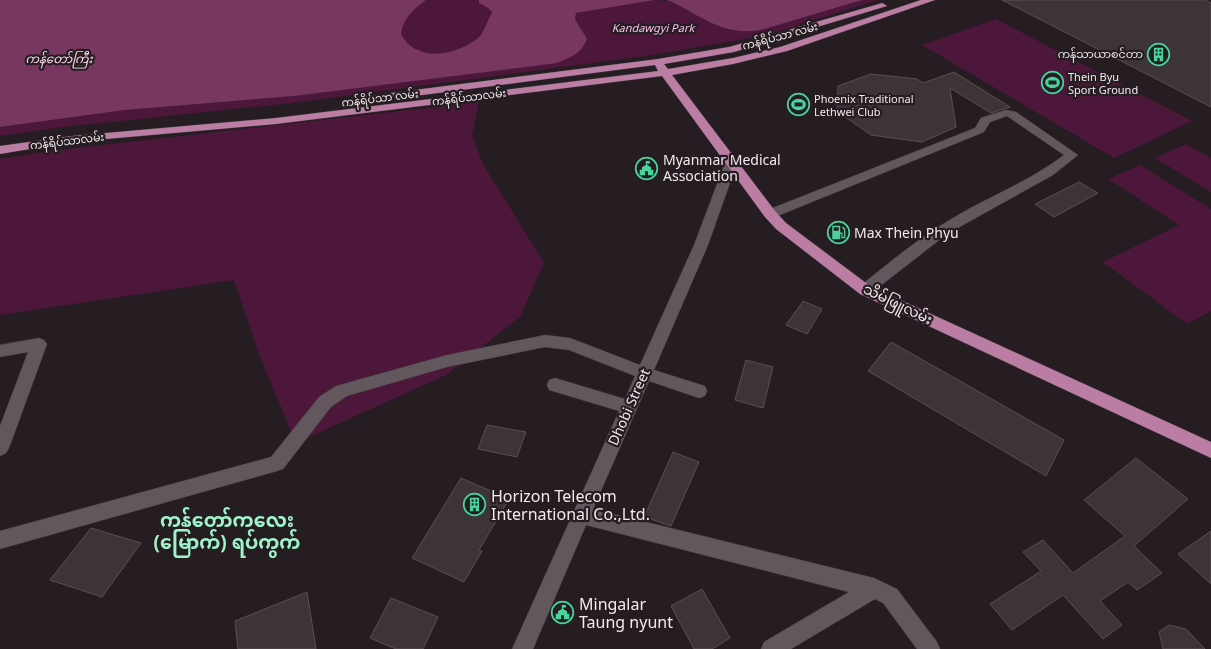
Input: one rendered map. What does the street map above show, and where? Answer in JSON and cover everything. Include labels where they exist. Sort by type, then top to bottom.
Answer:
[{"type":"main road","name":"ကန်ရိပ်သာ လမ်း","points":[[0,140],[139,123],[274,111],[662,68],[761,42],[901,0]]},
{"type":"main road","name":"ကန်ရိပ်သာလမ်း","points":[[0,150],[72,139],[285,120],[662,68],[733,61],[783,49],[930,0]]},
{"type":"main road","name":"သိမ်ဖြူလမ်း","points":[[662,68],[770,214],[781,226],[865,290],[1211,450]]},
{"type":"street","points":[[770,214],[980,130],[985,120],[1006,113],[1012,114],[1072,155],[1059,166],[969,214],[920,246],[865,290]]},
{"type":"street","name":"Dhobi Street","points":[[522,649],[701,245],[731,163]]},
{"type":"street","points":[[0,540],[277,463],[325,402],[342,391],[447,361],[546,341],[570,344],[644,373],[699,391]]},
{"type":"street","points":[[0,352],[39,344],[0,448]]},
{"type":"street","points":[[555,385],[629,407]]},
{"type":"street","points":[[581,516],[882,592],[930,649]]},
{"type":"street","points":[[771,649],[882,592]]},
{"type":"green space","points":[[426,0],[479,0],[479,3],[492,12],[482,33],[470,44],[443,53],[425,52],[408,44],[400,34],[406,19]]},
{"type":"green space","name":"Kandawgyi Park","points":[[655,0],[683,7],[717,26],[735,31],[744,31],[761,30],[862,0],[878,0],[767,35],[653,55],[292,103],[63,127],[0,136],[0,127],[125,110],[294,96],[582,29],[575,19],[576,13]]},
{"type":"green space","name":"Thein Byu Sport Ground","points":[[996,19],[1192,121],[1114,158],[922,45]]},
{"type":"green space","points":[[479,102],[472,135],[483,164],[544,263],[520,317],[446,375],[296,443],[260,357],[234,280],[0,315],[0,159],[49,151]]},
{"type":"green space","points":[[1186,144],[1211,158],[1211,192],[1155,158]]},
{"type":"green space","points":[[1140,165],[1211,209],[1211,311],[1187,324],[1103,262],[1179,225],[1108,179]]},
{"type":"water","name":"ကန်တော်ကြီး","points":[[0,0],[426,0],[413,10],[404,23],[401,34],[413,47],[425,53],[433,54],[459,49],[480,36],[492,12],[479,3],[479,0],[655,0],[576,13],[575,19],[587,39],[579,52],[557,63],[294,96],[125,110],[0,127]]},
{"type":"water","points":[[666,0],[862,0],[761,30],[747,31],[724,28]]},
{"type":"building","name":"ကန်သာယာစင်တာ","points":[[1002,0],[1205,0],[1211,3],[1211,107]]},
{"type":"building","points":[[954,72],[1010,107],[991,113],[950,88],[956,127],[922,142],[871,135],[837,111],[838,86],[871,74],[917,79],[923,83]]},
{"type":"building","points":[[1079,182],[1098,193],[1054,217],[1035,204]]},
{"type":"building","points":[[803,301],[822,309],[807,334],[786,325]]},
{"type":"building","points":[[891,342],[1064,440],[1046,476],[868,371]]},
{"type":"building","points":[[746,360],[773,367],[763,408],[735,400]]},
{"type":"building","points":[[487,425],[526,432],[517,457],[478,449]]},
{"type":"building","points":[[673,452],[699,462],[671,526],[644,517]]},
{"type":"building","points":[[1136,458],[1188,499],[1134,546],[1162,573],[1137,590],[1128,582],[1100,601],[1122,625],[1103,639],[1063,595],[1012,630],[990,604],[1041,571],[1023,552],[1043,540],[1073,573],[1125,536],[1084,500]]},
{"type":"building","points":[[461,478],[509,499],[479,550],[482,551],[464,582],[412,558]]},
{"type":"building","points":[[91,528],[141,543],[102,597],[50,580]]},
{"type":"building","points":[[1211,531],[1211,584],[1178,554]]},
{"type":"building","points":[[702,589],[730,638],[712,649],[694,649],[671,606]]},
{"type":"building","points":[[307,592],[316,649],[238,649],[235,621]]},
{"type":"building","points":[[391,598],[438,617],[423,649],[396,649],[370,638]]},
{"type":"building","points":[[1169,625],[1186,629],[1205,649],[1163,649],[1159,632]]},
{"type":"place","name":"ကန်သာယာစင်တာ","points":[[1159,54]]},
{"type":"place","name":"Thein Byu Sport Ground","points":[[1052,83]]},
{"type":"place","name":"Phoenix Traditional Lethwei Club","points":[[798,105]]},
{"type":"place","name":"Myanmar Medical Association","points":[[647,168]]},
{"type":"place","name":"Max Thein Phyu","points":[[838,233]]},
{"type":"place","name":"Horizon Telecom International Co.,Ltd.","points":[[475,505]]},
{"type":"place","name":"Mingalar Taung nyunt","points":[[563,613]]},
{"type":"district","name":"ကန်တော်ကလေး (မြောက်) ရပ်ကွက်","points":[[227,531]]}]
